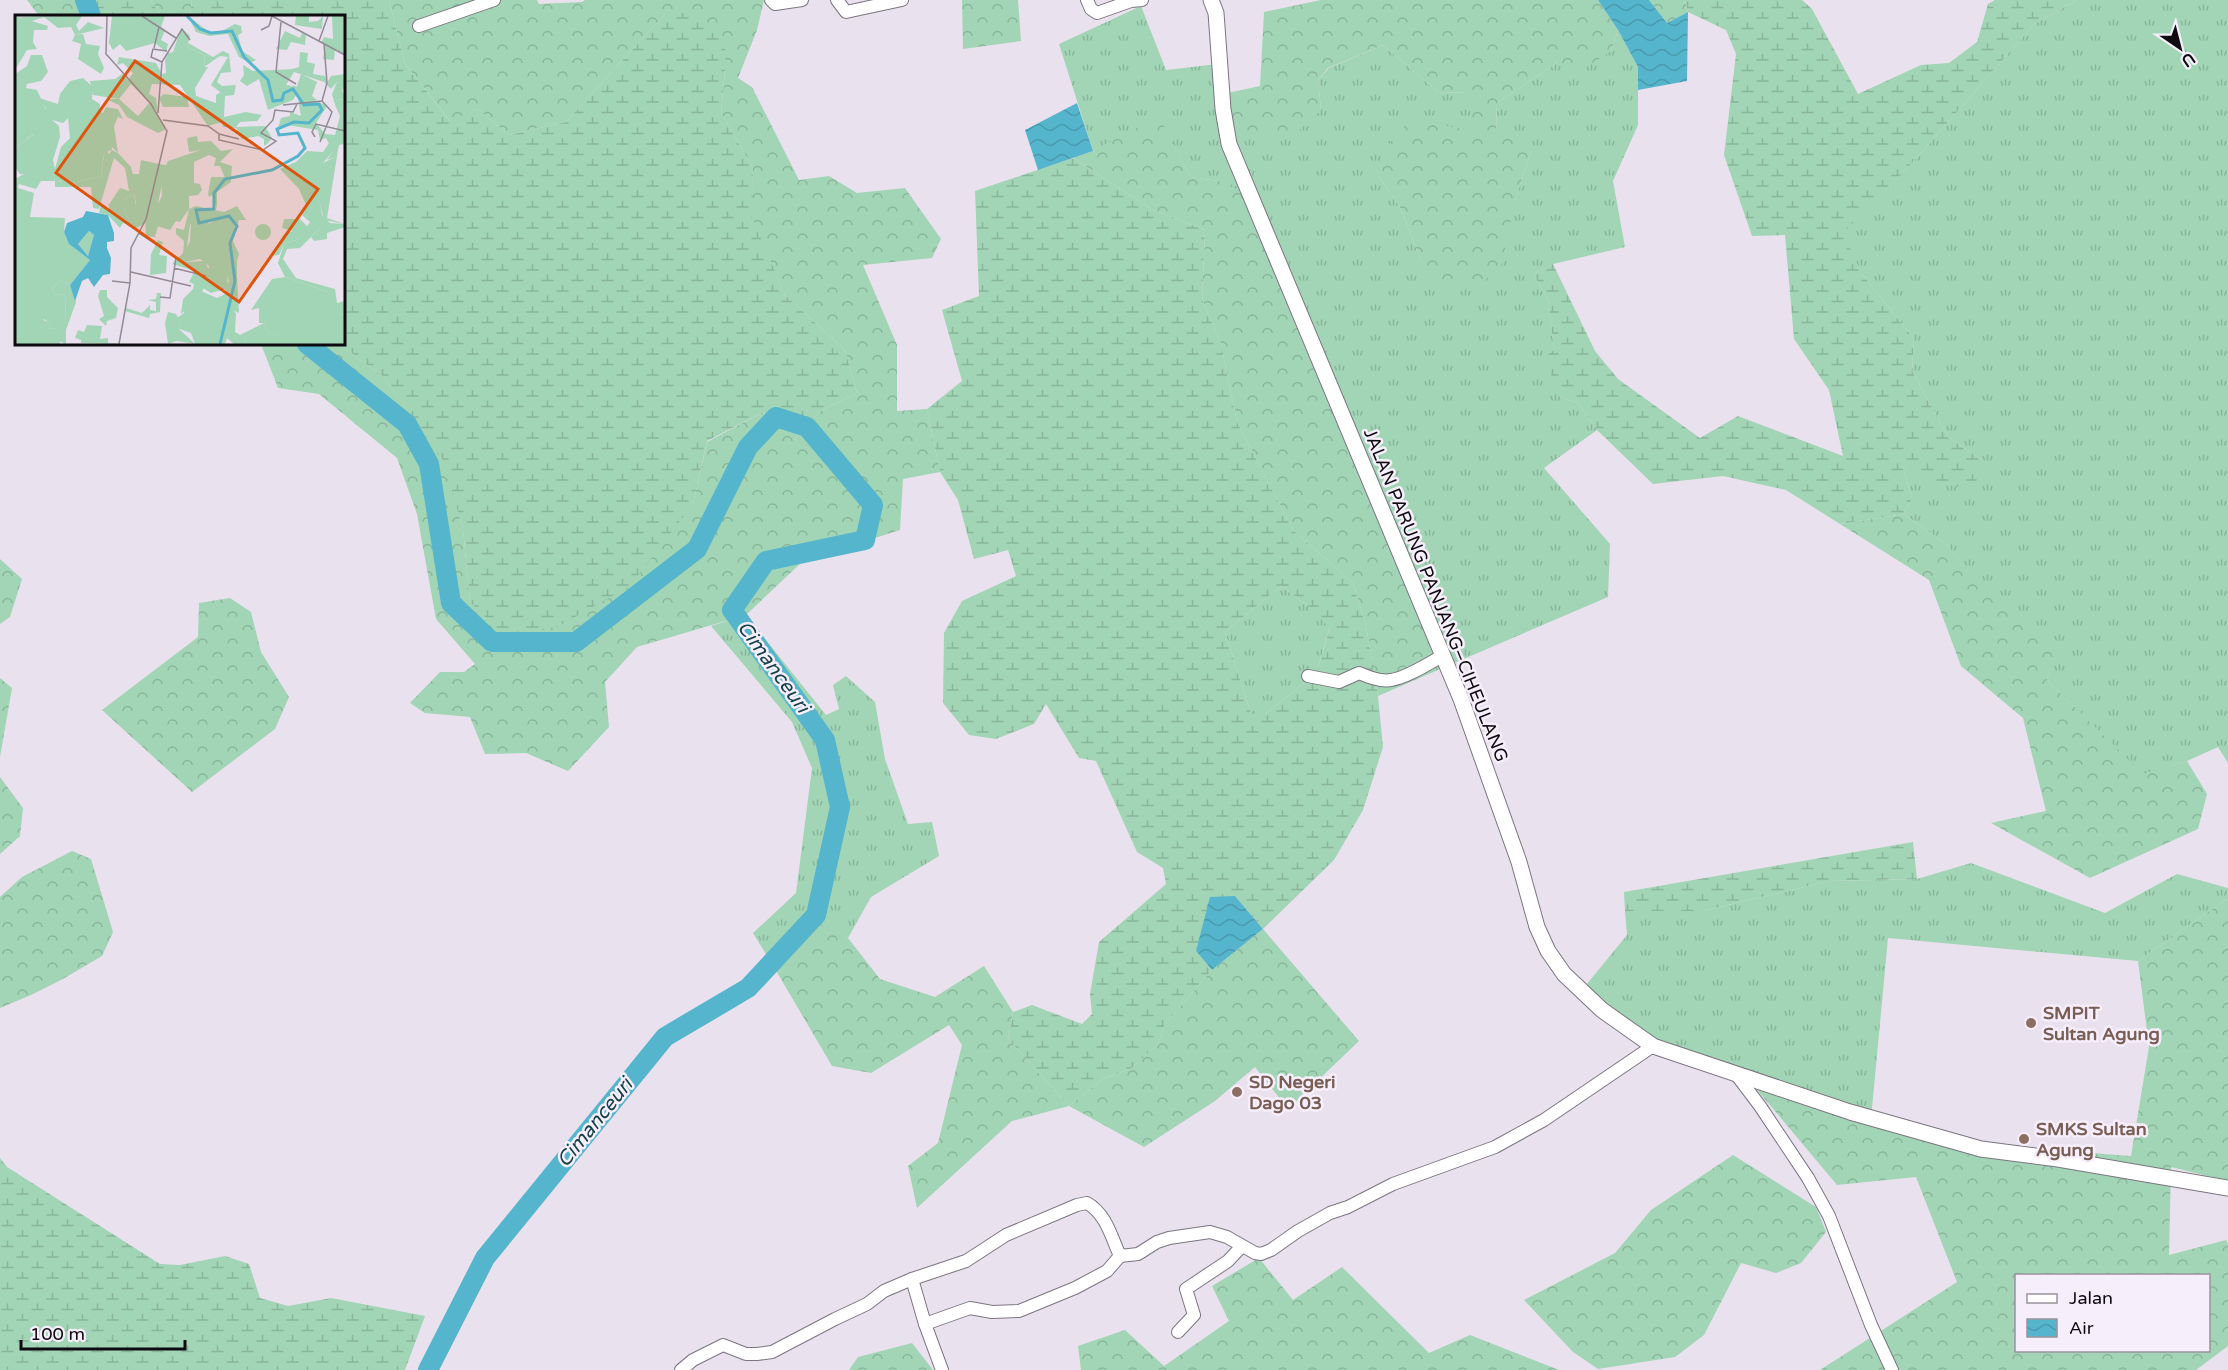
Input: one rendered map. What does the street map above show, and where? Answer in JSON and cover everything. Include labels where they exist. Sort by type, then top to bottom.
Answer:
[{"type":"street","points":[[419,26],[494,0]]},
{"type":"street","points":[[771,0],[775,4],[802,0]]},
{"type":"street","points":[[837,0],[846,12],[902,0]]},
{"type":"street","points":[[1087,0],[1091,9],[1097,13],[1142,0]]},
{"type":"street","name":"JALAN PARUNG PANJANG–CIHEULANG","points":[[1211,0],[1216,13],[1223,109],[1229,144],[1465,710],[1519,862],[1537,927],[1548,951],[1564,974],[1602,1010],[1653,1046],[1850,1112],[1981,1149],[2058,1159],[2228,1188]]},
{"type":"street","points":[[1308,676],[1339,682],[1359,673],[1374,679],[1391,680],[1425,667],[1442,656]]},
{"type":"street","points":[[925,1324],[970,1308],[992,1312],[1019,1311],[1075,1288],[1107,1271],[1119,1256],[1138,1254],[1157,1242],[1169,1238],[1210,1232],[1227,1237],[1261,1254],[1330,1213],[1348,1207],[1393,1184],[1495,1147],[1544,1120],[1653,1046]]},
{"type":"street","points":[[1734,1072],[1761,1106],[1808,1178],[1829,1216],[1871,1325],[1892,1370]]},
{"type":"street","points":[[681,1370],[693,1360],[723,1345],[746,1354],[772,1352],[867,1304],[884,1292],[912,1279],[966,1261],[1006,1234],[1077,1205],[1087,1203],[1097,1209],[1119,1256]]},
{"type":"street","points":[[1178,1332],[1194,1315],[1186,1289],[1228,1260],[1242,1246]]},
{"type":"street","points":[[912,1279],[942,1370]]},
{"type":"green space","points":[[27,0],[94,0],[98,15],[38,15]]},
{"type":"green space","points":[[94,0],[150,0],[161,15],[98,15]]},
{"type":"green space","points":[[150,0],[192,0],[190,15],[161,15]]},
{"type":"green space","points":[[192,0],[389,0],[405,64],[450,121],[477,109],[509,135],[566,122],[665,14],[697,12],[725,42],[721,113],[753,168],[752,217],[785,295],[845,350],[857,393],[820,411],[794,440],[763,412],[707,441],[693,504],[630,586],[557,627],[503,634],[470,602],[463,529],[443,460],[384,377],[340,345],[345,345],[345,15],[190,15]]},
{"type":"green space","points":[[389,0],[537,0],[539,4],[585,0],[764,0],[757,30],[738,78],[752,87],[799,180],[829,176],[857,193],[905,188],[941,239],[932,258],[863,265],[897,345],[897,411],[927,409],[940,472],[903,479],[900,530],[803,561],[746,615],[637,647],[605,682],[609,727],[568,771],[526,753],[485,754],[470,717],[425,713],[410,703],[440,672],[464,672],[475,664],[436,619],[417,514],[397,458],[319,394],[278,388],[261,345],[340,345],[384,377],[444,460],[463,529],[470,602],[693,504],[707,442],[763,412],[794,440],[820,411],[857,393],[845,350],[785,295],[751,217],[753,168],[721,113],[725,42],[665,14],[566,122],[509,135],[477,109],[451,122],[405,64]]},
{"type":"green space","points":[[962,0],[1018,0],[1021,41],[963,49]]},
{"type":"green space","points":[[1321,0],[1598,0],[1618,30],[1611,51],[1585,68],[1558,62],[1497,103],[1496,131],[1516,132],[1531,152],[1515,200],[1502,264],[1477,288],[1439,285],[1422,263],[1399,205],[1379,177],[1385,149],[1411,118],[1470,131],[1470,93],[1438,92],[1383,45],[1328,68],[1318,80],[1321,110],[1297,132],[1230,133],[1223,94],[1260,86],[1264,12]]},
{"type":"green space","points":[[1649,0],[1685,0],[1688,12],[1667,23]]},
{"type":"green space","points":[[1685,0],[1802,0],[1812,9],[1858,94],[1921,65],[1949,63],[1977,42],[1988,4],[1995,0],[2077,0],[2034,24],[1913,162],[1843,233],[1862,274],[1914,339],[1912,371],[1948,437],[1984,461],[1973,489],[1930,482],[1913,461],[1903,467],[1912,499],[1904,514],[1840,524],[1786,490],[1723,476],[1653,484],[1597,430],[1578,403],[1560,397],[1546,356],[1554,350],[1548,299],[1533,274],[1553,264],[1595,351],[1618,379],[1700,438],[1738,416],[1843,456],[1829,390],[1794,339],[1785,235],[1752,236],[1724,155],[1736,54],[1726,30],[1688,12]]},
{"type":"green space","points":[[2077,0],[2228,0],[2228,763],[2218,747],[2187,761],[2143,775],[2047,680],[2054,643],[1983,593],[1947,545],[1904,514],[1912,499],[1903,467],[1913,460],[1984,461],[1948,437],[1912,371],[1914,339],[1862,274],[1842,233],[1913,162],[2034,24]]},
{"type":"green space","points":[[1141,6],[1166,70],[1218,64],[1230,133],[1321,110],[1318,80],[1329,68],[1383,45],[1438,92],[1470,93],[1470,131],[1379,177],[1399,205],[1422,263],[1515,200],[1531,152],[1496,131],[1497,103],[1558,62],[1611,51],[1618,30],[1638,67],[1638,125],[1613,181],[1625,247],[1553,264],[1533,274],[1548,299],[1560,397],[1578,403],[1597,430],[1544,468],[1610,544],[1608,597],[1445,667],[1218,181],[1191,177],[1158,117],[1093,151],[1059,44]]},
{"type":"green space","points":[[1158,116],[1191,177],[1218,181],[1252,196],[1445,667],[1378,696],[1366,626],[1353,583],[1293,530],[1237,422],[1221,344],[1202,299],[1205,230],[1151,209],[1073,158],[1093,151]]},
{"type":"green space","points":[[1073,158],[1151,209],[1205,230],[1202,299],[1221,344],[1237,422],[1293,530],[1353,583],[1366,626],[1378,696],[1383,747],[1363,810],[1334,860],[1263,929],[1235,896],[1196,951],[1212,970],[1165,1024],[1158,1044],[1132,1068],[1103,1079],[1069,1106],[1008,1039],[1013,1012],[1032,1005],[1082,1024],[1092,1014],[1090,994],[1099,942],[1166,884],[1163,868],[1137,852],[1096,761],[1079,758],[1046,704],[1034,724],[996,739],[969,735],[943,703],[944,633],[962,601],[1016,576],[1008,550],[974,559],[958,500],[940,472],[927,409],[962,381],[942,310],[979,296],[975,191]],"holes":[[[1281,586],[1307,605],[1330,628],[1316,674],[1265,714],[1251,714],[1225,632]]]},
{"type":"green space","points":[[1904,514],[1947,545],[1984,593],[2055,643],[2047,680],[2143,774],[2187,761],[2207,794],[2198,829],[2090,878],[1991,823],[2046,811],[2023,718],[1961,666],[1929,580],[1840,524]]},
{"type":"green space","points":[[0,559],[22,579],[10,617],[0,624]]},
{"type":"green space","points":[[1281,586],[1307,605],[1330,627],[1316,674],[1265,714],[1251,714],[1225,632]]},
{"type":"green space","points":[[230,598],[251,612],[261,652],[289,697],[275,729],[192,792],[102,710],[198,637],[199,603]]},
{"type":"green space","points":[[746,615],[826,715],[839,709],[833,685],[846,676],[875,702],[885,759],[908,824],[932,822],[939,856],[871,897],[848,938],[825,924],[778,974],[753,933],[796,893],[812,768],[792,722],[711,626]]},
{"type":"green space","points":[[0,678],[12,688],[0,757]]},
{"type":"green space","points":[[0,777],[23,808],[20,836],[0,854]]},
{"type":"green space","points":[[1913,842],[1917,879],[1830,881],[1702,911],[1625,911],[1624,892]]},
{"type":"green space","points":[[72,851],[91,859],[113,932],[102,956],[61,980],[0,1008],[0,897],[22,877]]},
{"type":"green space","points":[[1971,863],[2105,913],[2177,874],[2228,888],[2228,898],[2138,961],[1888,938],[1871,1119],[1658,1050],[1582,990],[1627,935],[1625,911],[1702,911],[1830,881],[1917,879]]},
{"type":"green space","points":[[2228,898],[2228,1181],[2171,1167],[2169,1255],[2226,1240],[2228,1244],[2228,1346],[2196,1370],[1820,1370],[1957,1282],[1916,1177],[1837,1185],[1748,1079],[1871,1119],[2010,1147],[2131,1156],[2149,1047],[2138,961]]},
{"type":"green space","points":[[825,923],[848,938],[880,979],[935,997],[984,966],[1013,1012],[1008,1039],[1069,1106],[1012,1121],[917,1208],[908,1166],[938,1143],[962,1045],[949,1025],[871,1073],[832,1066],[778,974]]},
{"type":"green space","points":[[1263,929],[1359,1041],[1288,1109],[1255,1067],[1215,1101],[1144,1147],[1069,1106],[1103,1079],[1132,1068],[1158,1044],[1165,1024],[1212,970]]},
{"type":"green space","points":[[1733,1155],[1816,1207],[1826,1232],[1801,1263],[1776,1273],[1741,1263],[1704,1335],[1675,1357],[1598,1369],[1573,1352],[1524,1300],[1615,1253],[1651,1210]]},
{"type":"green space","points":[[0,1158],[7,1167],[160,1264],[180,1265],[225,1256],[249,1264],[260,1298],[288,1306],[331,1298],[425,1316],[405,1370],[0,1370]]},
{"type":"green space","points":[[1259,1258],[1293,1300],[1342,1267],[1429,1353],[1470,1335],[1559,1370],[1081,1370],[1078,1346],[1125,1330],[1164,1366],[1229,1321],[1212,1286]]},
{"type":"green space","points":[[912,1343],[933,1370],[849,1370],[858,1357]]},
{"type":"water","points":[[1598,0],[1649,0],[1667,23],[1688,12],[1687,81],[1638,90],[1638,67]]},
{"type":"water","points":[[1077,103],[1093,151],[1038,170],[1025,130]]},
{"type":"water","points":[[1235,896],[1263,929],[1212,970],[1196,951],[1210,897]]},
{"type":"waterway","name":"Cimanceuri","points":[[85,0],[91,15]]},
{"type":"waterway","name":"Cimanceuri","points":[[308,345],[407,424],[429,464],[451,603],[492,642],[576,642],[697,549],[748,447],[776,417],[807,427],[873,505],[865,540],[766,561],[732,610],[825,740],[840,807],[816,915],[748,988],[665,1037],[485,1258],[428,1370]]},
{"type":"place","name":"SMPIT Sultan Agung","points":[[2031,1023]]},
{"type":"place","name":"SD Negeri Dago 03","points":[[1237,1092]]},
{"type":"place","name":"SMKS Sultan Agung","points":[[2024,1139]]}]
